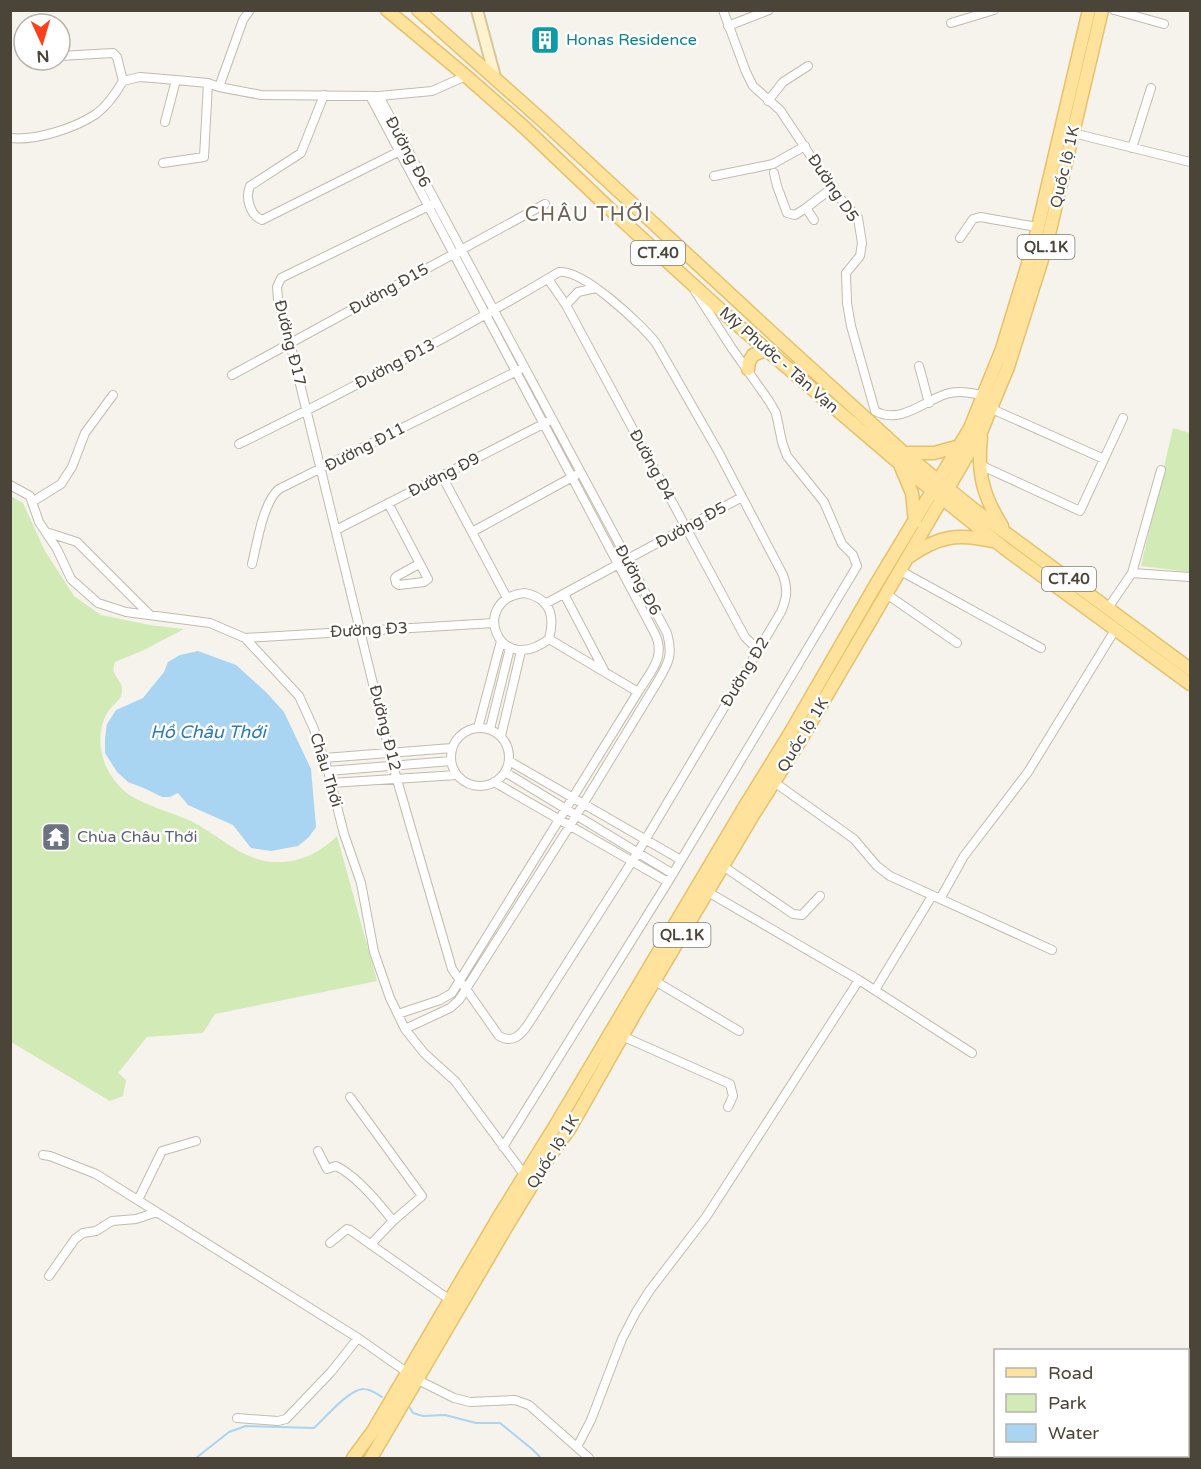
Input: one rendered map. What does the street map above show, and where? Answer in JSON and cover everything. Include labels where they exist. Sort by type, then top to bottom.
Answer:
[{"type":"main road","name":"Mỹ Phước - Tân Vạn","points":[[387,10],[525,128],[613,212],[766,350],[941,490],[996,542],[1191,684]]},
{"type":"main road","name":"Mỹ Phước - Tân Vạn","points":[[418,10],[495,77],[859,411],[900,457]]},
{"type":"main road","name":"Quốc lộ 1K","points":[[391,1412],[406,1373],[450,1300],[529,1179],[570,1128],[622,1036],[851,655],[907,558],[941,490],[1002,349],[1037,227],[1089,10]]},
{"type":"main road","name":"Quốc lộ 1K","points":[[391,1412],[418,1380],[529,1179],[745,806],[915,522],[941,490],[981,432],[1014,350],[1046,247],[1102,10]]},
{"type":"main road","points":[[466,76],[481,65]]},
{"type":"main road","points":[[748,369],[753,355],[766,350]]},
{"type":"main road","points":[[981,432],[978,464],[988,502],[1006,532]]},
{"type":"main road","points":[[915,522],[912,493],[900,457],[934,453],[960,446]]},
{"type":"main road","name":"Mỹ Phước - Tân Vạn","points":[[941,490],[1006,532],[1191,669]]},
{"type":"main road","points":[[907,558],[936,540],[951,537],[965,536],[996,542]]},
{"type":"main road","name":"QL.1K","points":[[353,1458],[391,1412]]},
{"type":"main road","name":"QL.1K","points":[[372,1458],[391,1412]]},
{"type":"street","points":[[219,87],[243,20],[250,10]]},
{"type":"street","points":[[477,10],[495,77]]},
{"type":"street","name":"Đường D5","points":[[723,10],[753,86],[780,110],[832,188],[858,218],[862,243],[860,256],[846,273],[847,303],[856,348],[875,411]]},
{"type":"street","points":[[728,26],[769,10]]},
{"type":"street","points":[[951,23],[994,10]]},
{"type":"street","points":[[1114,10],[1164,24]]},
{"type":"street","points":[[72,55],[113,53],[117,57],[123,81]]},
{"type":"street","points":[[768,101],[783,82],[808,66]]},
{"type":"street","points":[[10,138],[27,139],[71,127],[97,113],[115,94],[123,81],[140,77],[208,83],[261,95],[379,96],[432,91],[466,76]]},
{"type":"street","points":[[165,122],[176,80]]},
{"type":"street","points":[[163,163],[204,157],[206,154],[208,83]]},
{"type":"street","points":[[1132,148],[1151,88]]},
{"type":"street","points":[[324,95],[301,153],[250,186],[248,191],[252,212],[257,218],[262,220],[403,150]]},
{"type":"street","name":"Đường Đ6","points":[[370,96],[403,150],[595,511],[618,564],[659,642],[660,652],[638,692],[459,982],[448,997],[398,1014]]},
{"type":"street","name":"Đường Đ6","points":[[379,96],[403,150]]},
{"type":"street","points":[[1073,133],[1191,162]]},
{"type":"street","points":[[714,176],[773,164],[805,146]]},
{"type":"street","points":[[774,173],[787,213],[795,215],[832,188]]},
{"type":"street","name":"Đường Đ15","points":[[232,375],[545,204]]},
{"type":"street","name":"Đường Đ17","points":[[321,470],[278,299],[277,287],[281,279],[432,205]]},
{"type":"street","points":[[806,208],[814,220]]},
{"type":"street","points":[[960,238],[973,219],[980,217],[1037,227]]},
{"type":"street","name":"Đường Đ2","points":[[466,989],[499,1036],[505,1040],[521,1035],[633,862],[786,601],[787,588],[783,575],[656,343],[645,329],[596,288],[572,273],[559,272],[548,279]]},
{"type":"street","name":"Đường Đ13","points":[[239,444],[490,314],[548,279]]},
{"type":"street","name":"Đường Đ4","points":[[548,279],[566,305],[745,637],[758,650]]},
{"type":"street","points":[[503,1148],[673,874],[857,566],[853,555],[842,544],[824,502],[787,456],[776,413],[748,369],[731,348],[690,282]]},
{"type":"street","points":[[566,305],[578,292],[596,288]]},
{"type":"street","points":[[919,366],[929,403]]},
{"type":"street","name":"Đường Đ11","points":[[252,564],[272,495],[279,489],[520,370]]},
{"type":"street","points":[[859,411],[875,411],[893,416],[946,394],[984,395]]},
{"type":"street","points":[[32,502],[61,483],[72,467],[85,433],[114,395]]},
{"type":"street","points":[[992,409],[1104,459]]},
{"type":"street","points":[[978,464],[1080,511],[1123,418]]},
{"type":"street","name":"Đường Đ9","points":[[336,530],[547,422]]},
{"type":"street","name":"Đường Đ12","points":[[321,470],[393,766],[452,969],[459,982]]},
{"type":"street","points":[[1108,609],[1132,573],[1161,470]]},
{"type":"street","points":[[472,532],[576,475]]},
{"type":"street","points":[[442,476],[507,598]]},
{"type":"street","name":"Châu Thới","points":[[10,485],[30,496],[39,522],[57,549],[71,579],[98,603],[113,609],[210,623],[245,638],[299,696],[314,729],[332,783],[344,834],[361,883],[374,952],[390,998],[405,1029],[424,1053],[455,1081],[503,1148],[529,1179]]},
{"type":"street","name":"Đường Đ5","points":[[545,604],[742,497]]},
{"type":"street","points":[[388,503],[419,564]]},
{"type":"street","name":"Đường Đ6","points":[[405,1029],[450,1008],[459,1000],[570,826],[668,663],[671,648],[667,633],[627,560],[595,511]]},
{"type":"street","points":[[46,532],[77,542],[150,615]]},
{"type":"street","points":[[899,570],[1041,648]]},
{"type":"street","points":[[1132,573],[1191,577]]},
{"type":"street","points":[[525,593],[533,595],[545,604],[551,614],[552,622],[549,639],[534,649],[521,651],[510,648],[501,641],[495,630],[495,613],[507,598],[525,593]]},
{"type":"street","points":[[885,593],[957,643]]},
{"type":"street","points":[[564,594],[606,673]]},
{"type":"street","points":[[650,624],[659,619]]},
{"type":"street","name":"Đường Đ3","points":[[245,638],[494,623]]},
{"type":"street","points":[[875,990],[964,856],[1028,772],[1116,630]]},
{"type":"street","points":[[549,639],[638,692]]},
{"type":"street","points":[[478,728],[501,641]]},
{"type":"street","points":[[490,729],[510,648]]},
{"type":"street","points":[[501,736],[521,651]]},
{"type":"street","points":[[648,675],[658,681]]},
{"type":"street","points":[[489,685],[512,689]]},
{"type":"street","points":[[617,726],[627,732]]},
{"type":"street","points":[[478,728],[490,729],[501,736],[508,747],[509,761],[505,772],[495,782],[487,785],[470,784],[457,774],[451,761],[452,748],[463,733],[478,728]]},
{"type":"street","points":[[324,758],[452,748]]},
{"type":"street","points":[[328,771],[451,761]]},
{"type":"street","points":[[509,761],[681,860]]},
{"type":"street","points":[[505,772],[673,874]]},
{"type":"street","points":[[332,783],[457,774]]},
{"type":"street","points":[[495,782],[668,882]]},
{"type":"street","points":[[774,782],[854,839],[864,853],[890,876],[1053,950]]},
{"type":"street","points":[[723,866],[793,914],[802,915],[820,896]]},
{"type":"street","points":[[528,871],[537,877]]},
{"type":"street","points":[[708,892],[859,980],[972,1053]]},
{"type":"street","points":[[492,930],[502,934]]},
{"type":"street","points":[[577,1448],[636,1312],[706,1217],[859,980]]},
{"type":"street","points":[[655,981],[739,1031]]},
{"type":"street","points":[[459,982],[466,989]]},
{"type":"street","points":[[622,1036],[730,1083],[733,1096],[728,1107]]},
{"type":"street","points":[[350,1097],[422,1196],[371,1244]]},
{"type":"street","points":[[138,1200],[162,1151],[196,1141]]},
{"type":"street","points":[[318,1151],[327,1169],[336,1166],[344,1171],[373,1197],[393,1221]]},
{"type":"street","points":[[43,1155],[96,1174],[358,1338],[418,1380],[454,1398],[470,1402],[515,1400],[529,1405],[589,1458]]},
{"type":"street","points":[[49,1276],[75,1239],[83,1233],[96,1231],[112,1221],[136,1219],[157,1212]]},
{"type":"street","points":[[330,1243],[347,1229],[351,1230],[450,1300]]},
{"type":"street","points":[[237,1418],[278,1421],[286,1419],[331,1372],[358,1338]]},
{"type":"green space","points":[[1173,428],[1190,433],[1190,572],[1141,566]]},
{"type":"green space","points":[[11,496],[23,503],[45,551],[74,596],[101,615],[184,629],[115,662],[114,671],[122,687],[122,694],[106,715],[100,741],[104,761],[114,779],[124,791],[135,798],[191,821],[242,853],[264,861],[285,862],[302,858],[317,852],[337,836],[377,981],[215,1014],[203,1033],[147,1037],[118,1073],[126,1080],[123,1096],[110,1101],[11,1042]]},
{"type":"water","name":"Hồ Châu Thới","points":[[198,651],[236,665],[284,712],[311,769],[316,827],[298,846],[271,851],[251,848],[233,825],[188,805],[178,793],[170,797],[162,797],[128,782],[117,772],[105,753],[107,724],[116,710],[143,698],[164,672],[168,662],[180,655]]},
{"type":"waterway","points":[[196,1458],[229,1432],[246,1426],[314,1428],[345,1398],[358,1390],[369,1390],[382,1397]]},
{"type":"waterway","points":[[410,1408],[413,1413],[423,1416],[445,1415],[476,1423],[500,1423],[541,1458]]},
{"type":"place","name":"Honas Residence","points":[[545,40]]},
{"type":"place","name":"Chùa Châu Thới","points":[[56,837]]},
{"type":"district","name":"CHÂU THỚI","points":[[588,215]]}]
